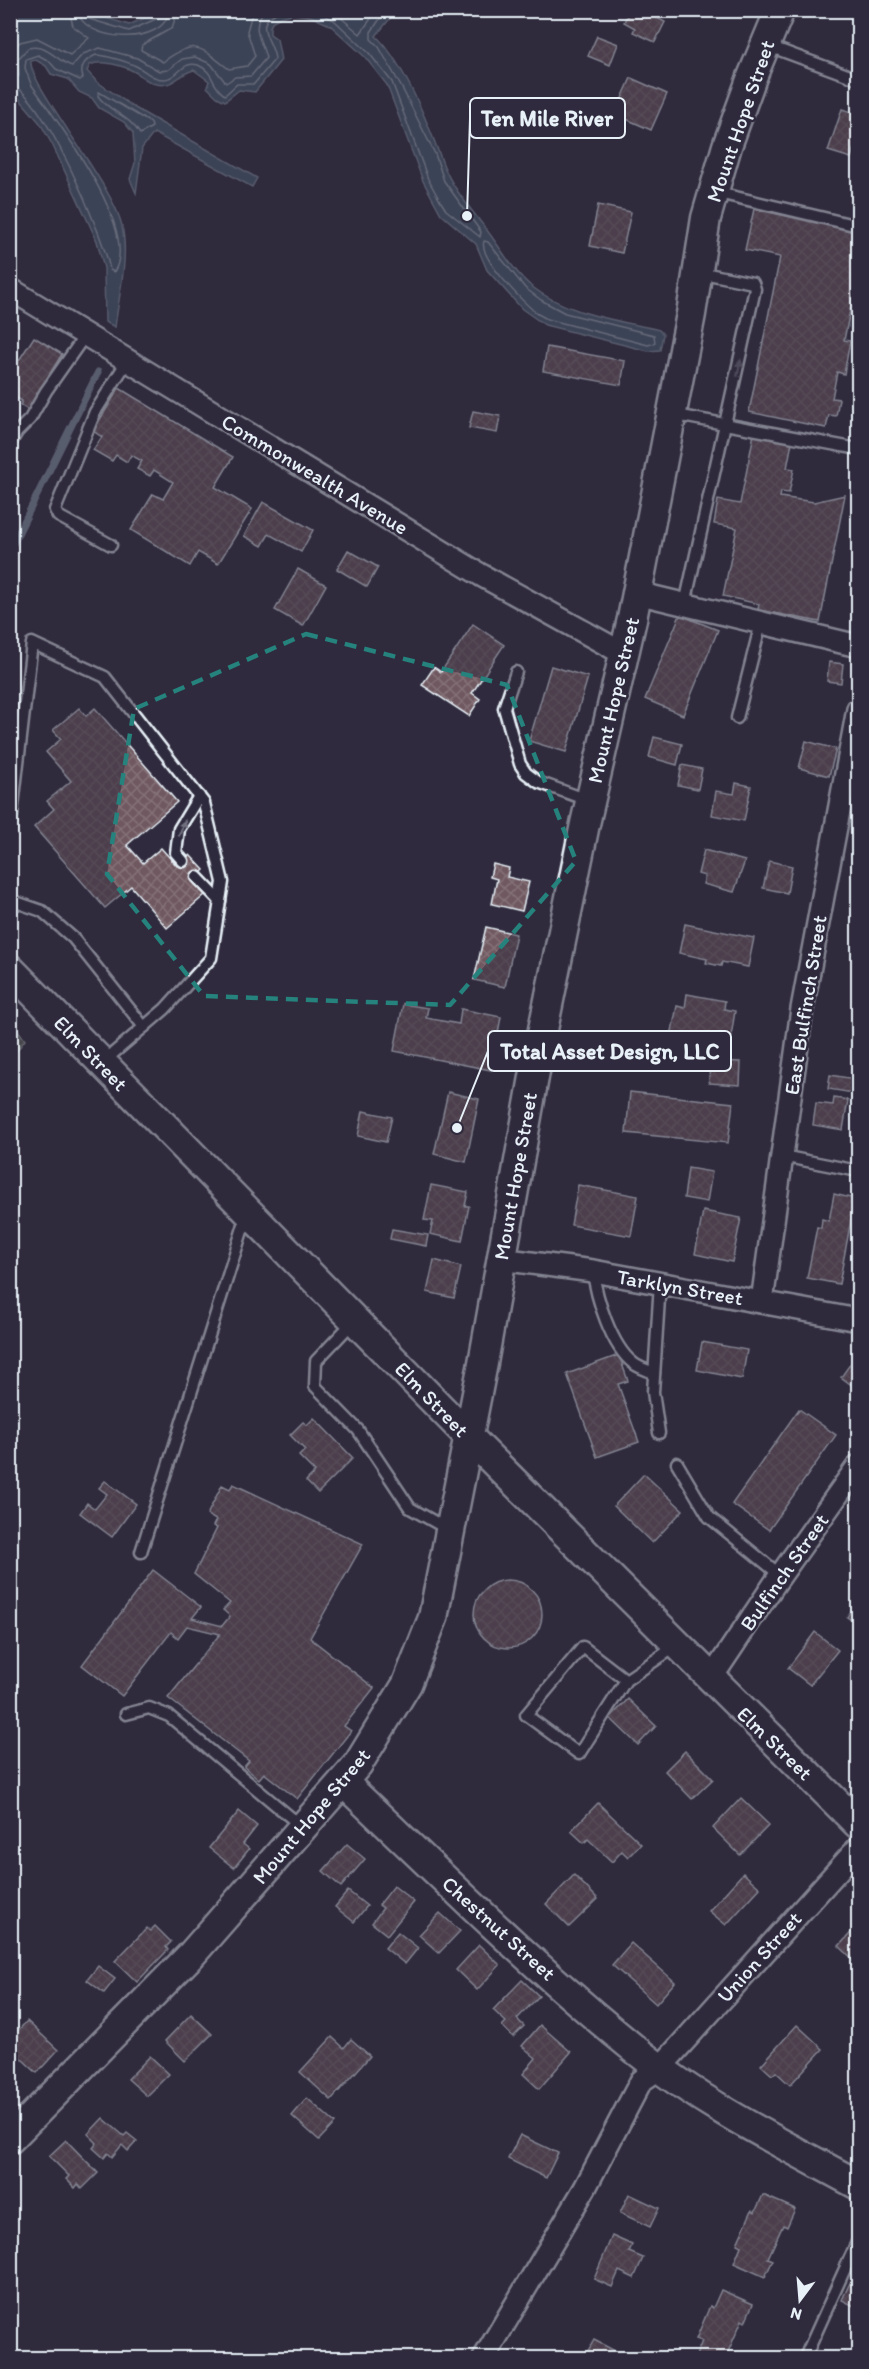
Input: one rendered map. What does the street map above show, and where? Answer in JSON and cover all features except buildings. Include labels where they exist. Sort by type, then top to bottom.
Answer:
[{"type":"street","name":"Mount Hope Street","points":[[10,2139],[192,1954],[358,1764],[407,1684],[432,1618],[468,1437],[538,1049],[590,801],[637,593],[698,272],[706,218],[727,146],[780,10]]},
{"type":"street","name":"Commonwealth Avenue","points":[[10,289],[481,575],[624,654]]},
{"type":"street","points":[[637,593],[761,623],[858,643]]},
{"type":"street","name":"East Bulfinch Street","points":[[762,1302],[802,1009],[858,709]]},
{"type":"street","name":"Elm Street","points":[[10,969],[468,1437],[710,1680],[858,1824]]},
{"type":"street","name":"Tarklyn Street","points":[[500,1259],[593,1271],[858,1320]]},
{"type":"street","name":"Bulfinch Street","points":[[710,1680],[780,1575],[858,1466]]},
{"type":"street","name":"Chestnut Street","points":[[343,1782],[638,2052],[727,2114],[858,2185]]},
{"type":"street","name":"Union Street","points":[[660,2067],[858,1848]]},
{"type":"street","points":[[483,2358],[585,2188],[641,2081],[660,2067]]},
{"type":"lane","points":[[766,44],[858,79]]},
{"type":"lane","points":[[714,192],[858,226]]},
{"type":"lane","points":[[685,604],[727,425],[755,288],[753,283],[698,272]]},
{"type":"lane","points":[[10,444],[14,429],[30,419],[86,334]]},
{"type":"lane","points":[[111,545],[58,516],[55,510],[95,412],[128,360]]},
{"type":"lane","points":[[671,414],[858,449]]},
{"type":"lane","points":[[736,718],[761,623]]},
{"type":"lane","points":[[10,832],[32,643],[105,677],[204,803],[223,882],[211,958],[165,1009],[101,1064]]},
{"type":"lane","points":[[516,672],[504,708],[520,764],[538,782],[590,801]]},
{"type":"lane","points":[[183,861],[176,853],[179,829],[198,796]]},
{"type":"lane","points":[[197,877],[220,901]]},
{"type":"lane","points":[[10,900],[42,911],[73,938],[144,1027]]},
{"type":"lane","points":[[782,1156],[858,1171]]},
{"type":"lane","points":[[141,1552],[248,1212]]},
{"type":"lane","points":[[593,1271],[598,1298],[621,1350],[631,1362],[654,1373]]},
{"type":"lane","points":[[659,1433],[653,1392],[660,1283]]},
{"type":"lane","points":[[355,1320],[316,1360],[315,1386],[358,1430],[410,1508],[450,1530]]},
{"type":"lane","points":[[677,1463],[708,1517],[780,1575]]},
{"type":"lane","points":[[626,1680],[584,1647],[526,1715],[579,1754],[626,1680],[676,1645]]},
{"type":"lane","points":[[126,1714],[149,1708],[169,1716],[304,1828]]},
{"type":"lane","points":[[807,2358],[806,2355],[858,2240]]},
{"type":"highlighted area","points":[[306,634],[507,685],[576,861],[450,1005],[204,996],[107,874],[134,709]]},
{"type":"green space","points":[[11,1020],[25,1040],[10,1058]]},
{"type":"water","points":[[11,10],[84,11],[129,25],[160,11],[396,11],[376,36],[406,79],[451,181],[513,266],[531,286],[560,303],[592,315],[659,330],[663,334],[660,350],[648,351],[545,325],[522,309],[487,270],[476,244],[441,214],[423,181],[387,85],[365,57],[330,25],[310,16],[292,14],[273,21],[270,27],[270,34],[277,39],[281,60],[255,92],[239,90],[225,101],[207,87],[209,81],[194,70],[162,85],[150,82],[135,72],[112,64],[95,63],[90,65],[87,71],[96,81],[135,108],[257,178],[252,187],[154,133],[142,148],[136,193],[130,179],[135,163],[133,133],[124,122],[99,108],[92,98],[79,92],[68,79],[51,74],[46,66],[36,60],[31,61],[43,91],[104,186],[122,226],[124,263],[115,327],[105,322],[104,268],[97,241],[40,123],[11,89]]},
{"type":"water","points":[[858,305],[858,324],[849,327],[853,306]]},
{"type":"waterway","points":[[10,550],[98,372]]},
{"type":"place","name":"Ten Mile River","points":[[467,216]]},
{"type":"place","name":"Total Asset Design, LLC","points":[[457,1128]]}]
